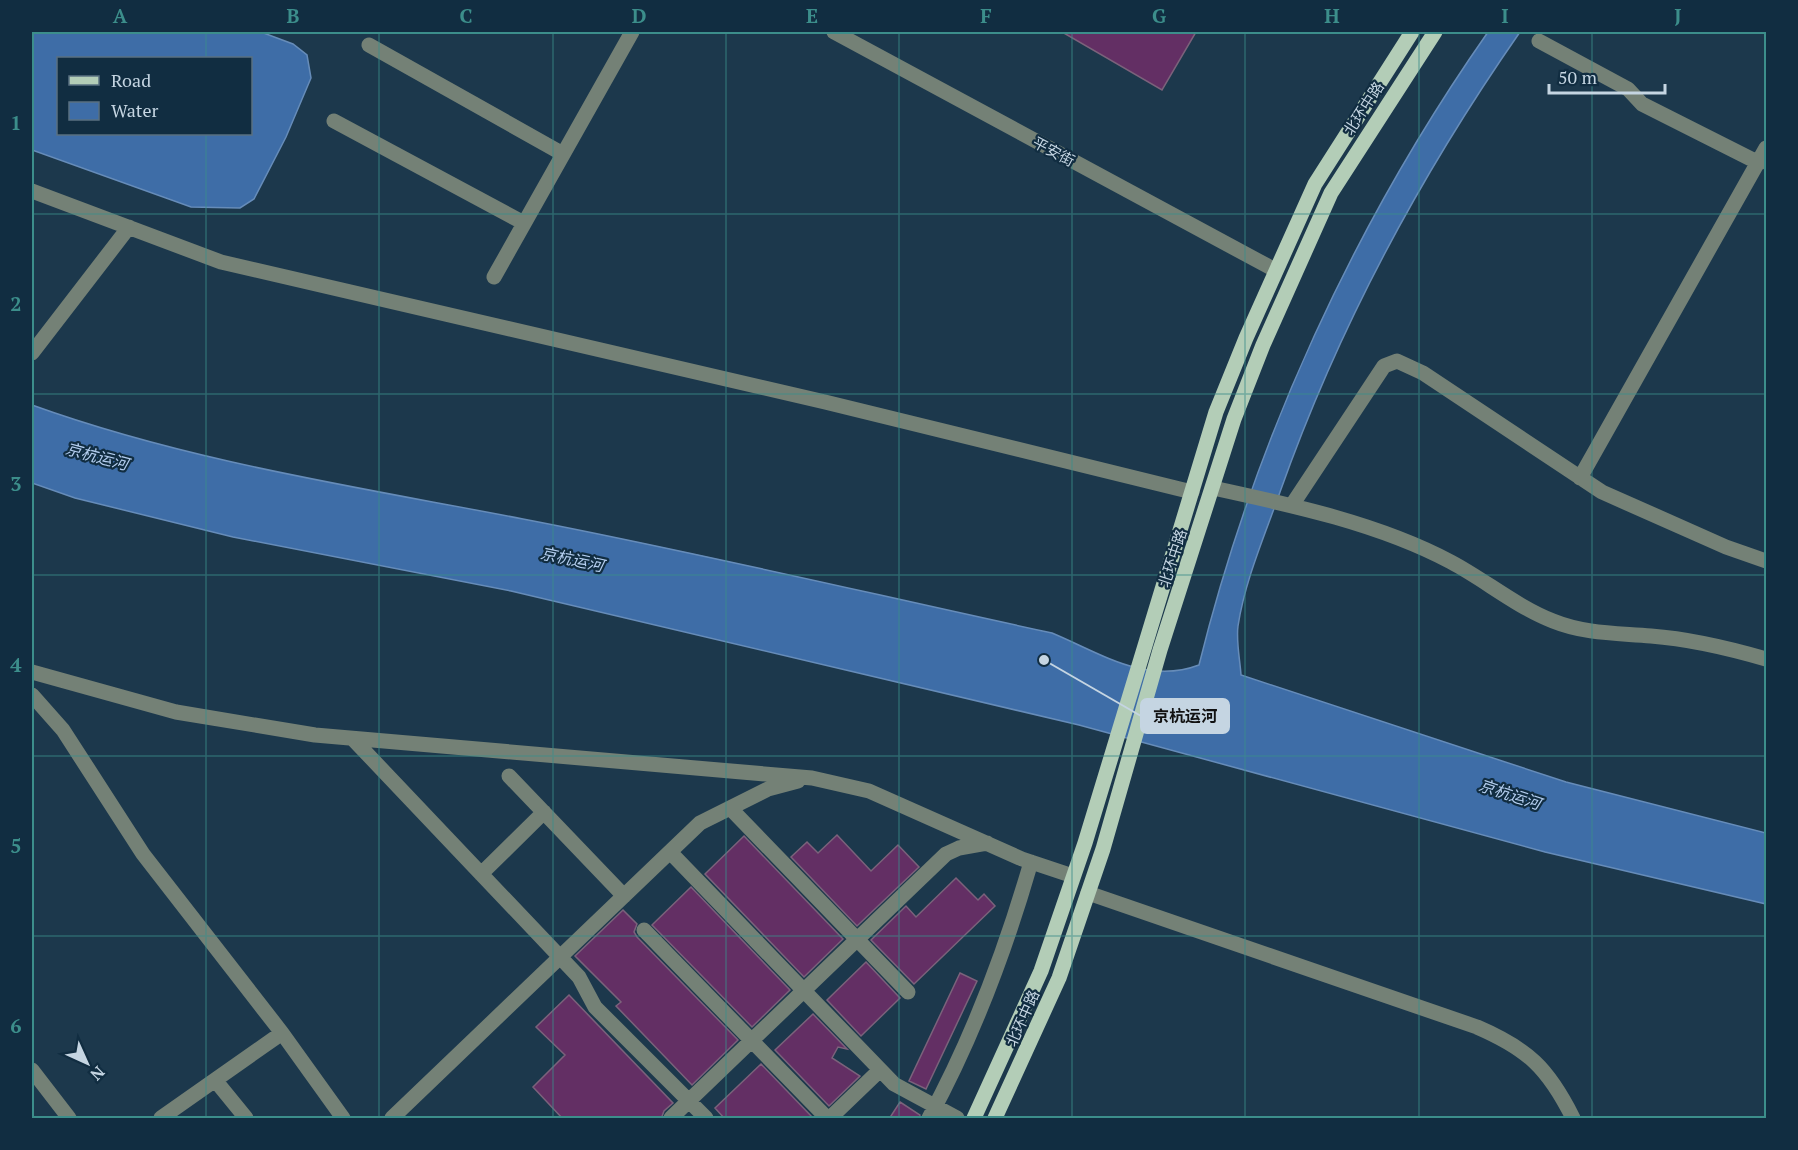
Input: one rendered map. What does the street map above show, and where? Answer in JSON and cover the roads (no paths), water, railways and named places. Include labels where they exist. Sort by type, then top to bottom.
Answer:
[{"type":"main road","name":"北环中路","points":[[974,1119],[1041,971],[1110,759],[1216,412],[1275,270],[1315,184],[1412,32]]},
{"type":"main road","name":"北环中路","points":[[995,1119],[1059,978],[1088,893],[1234,419],[1263,345],[1332,193],[1436,32]]},
{"type":"street","points":[[494,277],[632,32]]},
{"type":"street","name":"平安街","points":[[834,32],[1275,270]]},
{"type":"street","points":[[1539,41],[1628,89],[1642,104],[1758,163]]},
{"type":"street","points":[[369,45],[563,154]]},
{"type":"street","points":[[333,121],[524,224]]},
{"type":"street","points":[[1580,478],[1767,148]]},
{"type":"street","points":[[32,191],[221,262],[825,402],[1192,492]]},
{"type":"street","points":[[32,353],[129,227]]},
{"type":"street","points":[[1292,505],[1384,366],[1393,360],[1423,373],[1602,492],[1726,548],[1767,561]]},
{"type":"street","points":[[1214,488],[1292,505],[1412,544],[1451,562],[1553,621],[1593,633],[1652,636],[1716,644],[1767,659]]},
{"type":"street","points":[[32,672],[186,714],[236,724],[352,739],[812,778],[869,791],[1031,862],[1073,876]]},
{"type":"street","points":[[32,695],[63,730],[143,854],[282,1034],[343,1119]]},
{"type":"street","points":[[352,739],[561,957],[579,977],[595,1007],[706,1119]]},
{"type":"street","points":[[509,776],[624,896]]},
{"type":"street","points":[[392,1119],[700,823],[768,789],[812,778]]},
{"type":"street","points":[[731,809],[908,992]]},
{"type":"street","points":[[481,874],[544,812]]},
{"type":"street","points":[[671,1119],[946,854],[959,848],[987,843]]},
{"type":"street","points":[[670,852],[894,1084],[932,1113],[957,1119]]},
{"type":"street","points":[[932,1113],[980,1014],[1014,921],[1031,862]]},
{"type":"street","points":[[1088,893],[1466,1023],[1502,1038],[1542,1067],[1573,1119]]},
{"type":"street","points":[[644,930],[828,1119],[880,1070]]},
{"type":"street","points":[[161,1119],[282,1034]]},
{"type":"street","points":[[32,1070],[69,1119]]},
{"type":"street","points":[[215,1080],[246,1119]]},
{"type":"water","points":[[32,32],[261,32],[293,44],[307,55],[311,78],[286,137],[254,199],[240,208],[191,207],[32,150]]},
{"type":"water","points":[[1488,32],[1520,32],[1449,141],[1416,197],[1355,312],[1328,371],[1280,492],[1245,592],[1238,632],[1241,675],[1566,782],[1766,833],[1766,904],[1545,852],[1079,725],[511,591],[233,537],[75,498],[32,483],[32,405],[92,425],[213,458],[656,546],[1052,633],[1106,657],[1142,669],[1179,670],[1199,665],[1222,581],[1249,497],[1280,415],[1315,335],[1353,256],[1395,179],[1440,104]]},
{"type":"place","name":"京杭运河","points":[[1044,660]]}]
